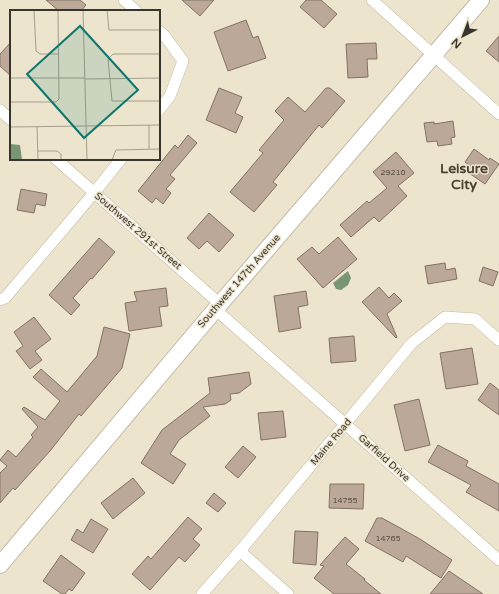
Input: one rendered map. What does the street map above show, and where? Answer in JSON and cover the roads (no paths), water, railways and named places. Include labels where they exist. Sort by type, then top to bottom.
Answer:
[{"type":"street","points":[[124,0],[135,10]]},
{"type":"street","points":[[372,0],[499,114]]},
{"type":"street","name":"Southwest 147th Avenue","points":[[0,565],[217,306],[481,0]]},
{"type":"street","points":[[160,109],[170,96],[183,62],[161,33]]},
{"type":"street","points":[[0,110],[10,119]]},
{"type":"street","name":"Southwest 291st Street","points":[[57,160],[217,306]]},
{"type":"street","points":[[0,300],[5,298],[94,193],[119,160]]},
{"type":"street","name":"Garfield Drive","points":[[217,306],[345,424],[499,560]]},
{"type":"street","name":"Maine Road","points":[[202,594],[240,551],[412,344],[445,317],[475,319],[499,340]]},
{"type":"street","points":[[240,551],[288,594]]},
{"type":"district","name":"Leisure City","points":[[464,176]]}]
